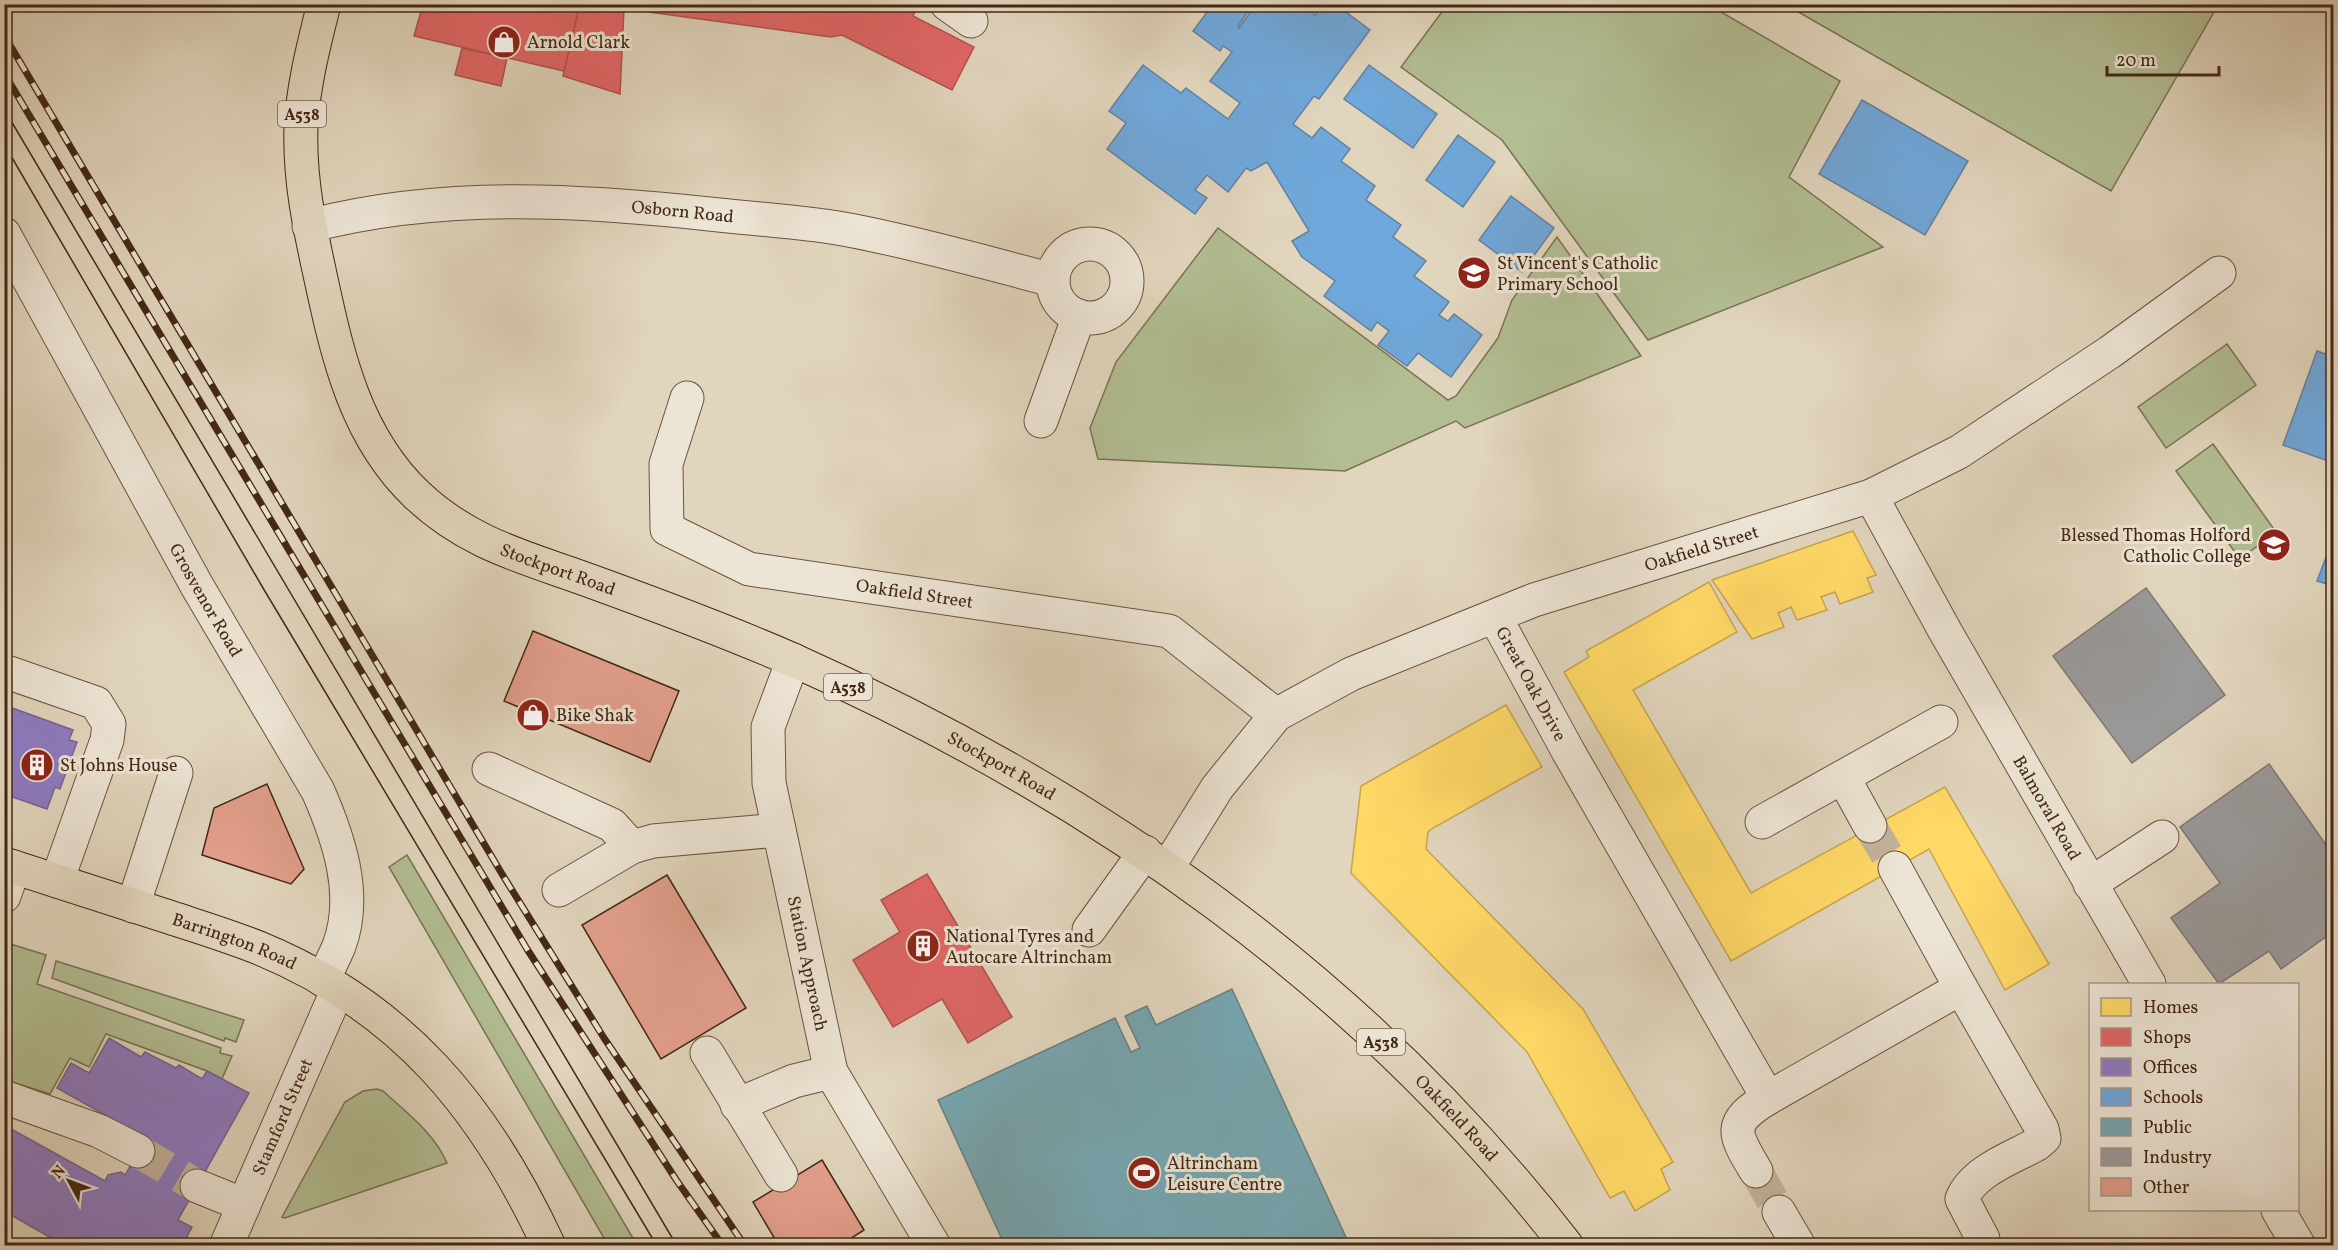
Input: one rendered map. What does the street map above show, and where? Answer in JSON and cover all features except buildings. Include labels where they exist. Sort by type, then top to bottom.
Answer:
[{"type":"main road","name":"Stockport Road","points":[[324,4],[307,80],[301,123],[302,165],[309,225],[331,326],[350,393],[377,446],[403,480],[453,524],[476,538],[506,552],[666,609],[793,660],[981,754],[1045,789],[1156,860]]},
{"type":"main road","name":"Oakfield Road","points":[[1156,860],[1274,947],[1371,1032],[1424,1082],[1462,1123],[1512,1178],[1567,1245]]},
{"type":"main road","name":"Barrington Road","points":[[8,876],[57,881],[258,948],[330,985],[366,1008],[411,1043],[476,1116],[517,1181],[549,1245]]},
{"type":"street","name":"Osborn Road","points":[[309,225],[380,210],[447,203],[555,201],[617,205],[851,230],[1053,280]]},
{"type":"street","name":"Grosvenor Road","points":[[4,234],[197,586],[318,791],[332,822],[341,850],[346,898],[330,985]]},
{"type":"street","points":[[1092,243],[1105,246],[1117,255],[1125,267],[1127,284],[1124,296],[1115,309],[1103,316],[1092,318],[1079,316],[1067,310],[1057,299],[1053,280],[1057,263],[1072,248],[1092,243]]},
{"type":"street","name":"Oakfield Street","points":[[1089,930],[1156,860],[1276,716],[1352,674],[1534,600],[1871,496],[1959,452],[2110,352],[2218,273]]},
{"type":"street","points":[[1041,421],[1079,316]]},
{"type":"street","name":"Oakfield Street","points":[[687,398],[666,464],[667,529],[749,568],[949,600],[1169,631],[1276,716]]},
{"type":"street","name":"Balmoral Road","points":[[1871,496],[1945,631],[2148,983]]},
{"type":"street","name":"Great Oak Drive","points":[[1495,617],[1568,751],[1768,1098]]},
{"type":"street","name":"Station Approach","points":[[793,660],[768,728],[769,783],[831,1072],[934,1245]]},
{"type":"street","points":[[4,670],[96,704],[109,724],[107,740],[57,881]]},
{"type":"street","points":[[1762,822],[1941,722]]},
{"type":"street","points":[[489,770],[612,825],[632,847]]},
{"type":"street","points":[[133,906],[176,773]]},
{"type":"street","points":[[1843,777],[1870,826]]},
{"type":"street","points":[[559,890],[632,847],[653,841],[779,830]]},
{"type":"street","points":[[2090,884],[2162,837]]},
{"type":"street","points":[[1895,868],[2042,1129],[2044,1138],[2037,1144],[1979,1176],[1966,1188],[1962,1199],[1983,1239]]},
{"type":"street","name":"Stamford Street","points":[[226,1245],[244,1205],[330,985]]},
{"type":"street","points":[[1756,1171],[1738,1140],[1737,1130],[1741,1119],[1752,1108],[1961,988]]},
{"type":"street","points":[[707,1053],[781,1175]]},
{"type":"street","points":[[737,1105],[794,1081],[831,1072]]},
{"type":"street","points":[[4,1097],[99,1131],[138,1151]]},
{"type":"street","points":[[197,1186],[244,1205]]},
{"type":"street","points":[[2279,1211],[2299,1245]]},
{"type":"street","points":[[1779,1212],[1799,1245]]},
{"type":"green space","points":[[1447,5],[1709,5],[1840,81],[1789,177],[1883,247],[1648,340],[1502,140],[1401,67]]},
{"type":"green space","points":[[1786,5],[2218,5],[2111,191]]},
{"type":"green space","points":[[1218,228],[1448,400],[1456,396],[1498,338],[1512,300],[1557,237],[1641,356],[1465,428],[1456,421],[1345,471],[1098,459],[1090,428],[1116,362]]},
{"type":"green space","points":[[2227,344],[2256,385],[2166,448],[2138,407]]},
{"type":"green space","points":[[2213,444],[2276,532],[2240,559],[2176,471]]},
{"type":"green space","points":[[407,855],[637,1245],[608,1245],[389,867]]},
{"type":"green space","points":[[4,942],[46,955],[37,984],[221,1048],[220,1053],[232,1056],[222,1079],[207,1071],[106,1034],[89,1067],[70,1058],[50,1094],[5,1080]]},
{"type":"green space","points":[[56,961],[244,1020],[236,1042],[225,1038],[224,1041],[52,978]]},
{"type":"green space","points":[[377,1089],[383,1091],[419,1124],[435,1142],[447,1163],[285,1218],[282,1217],[345,1102],[363,1091]]},
{"type":"tunnel","points":[[1870,826],[1895,868]]},
{"type":"tunnel","points":[[138,1151],[197,1186]]},
{"type":"tunnel","points":[[1756,1171],[1779,1212]]},
{"type":"tram line","points":[[4,109],[677,1246]]},
{"type":"tram line","points":[[4,144],[263,588],[657,1246]]},
{"type":"railway","points":[[4,35],[502,874],[604,1038],[745,1246]]},
{"type":"railway","points":[[4,73],[527,949],[677,1181],[723,1246]]},
{"type":"place","name":"Arnold Clark","points":[[504,42]]},
{"type":"place","name":"St Vincent's Catholic Primary School","points":[[1474,273]]},
{"type":"place","name":"Blessed Thomas Holford Catholic College","points":[[2274,545]]},
{"type":"place","name":"Bike Shak","points":[[533,715]]},
{"type":"place","name":"St Johns House","points":[[37,765]]},
{"type":"place","name":"National Tyres and Autocare Altrincham","points":[[923,946]]},
{"type":"place","name":"Altrincham Leisure Centre","points":[[1144,1173]]}]
